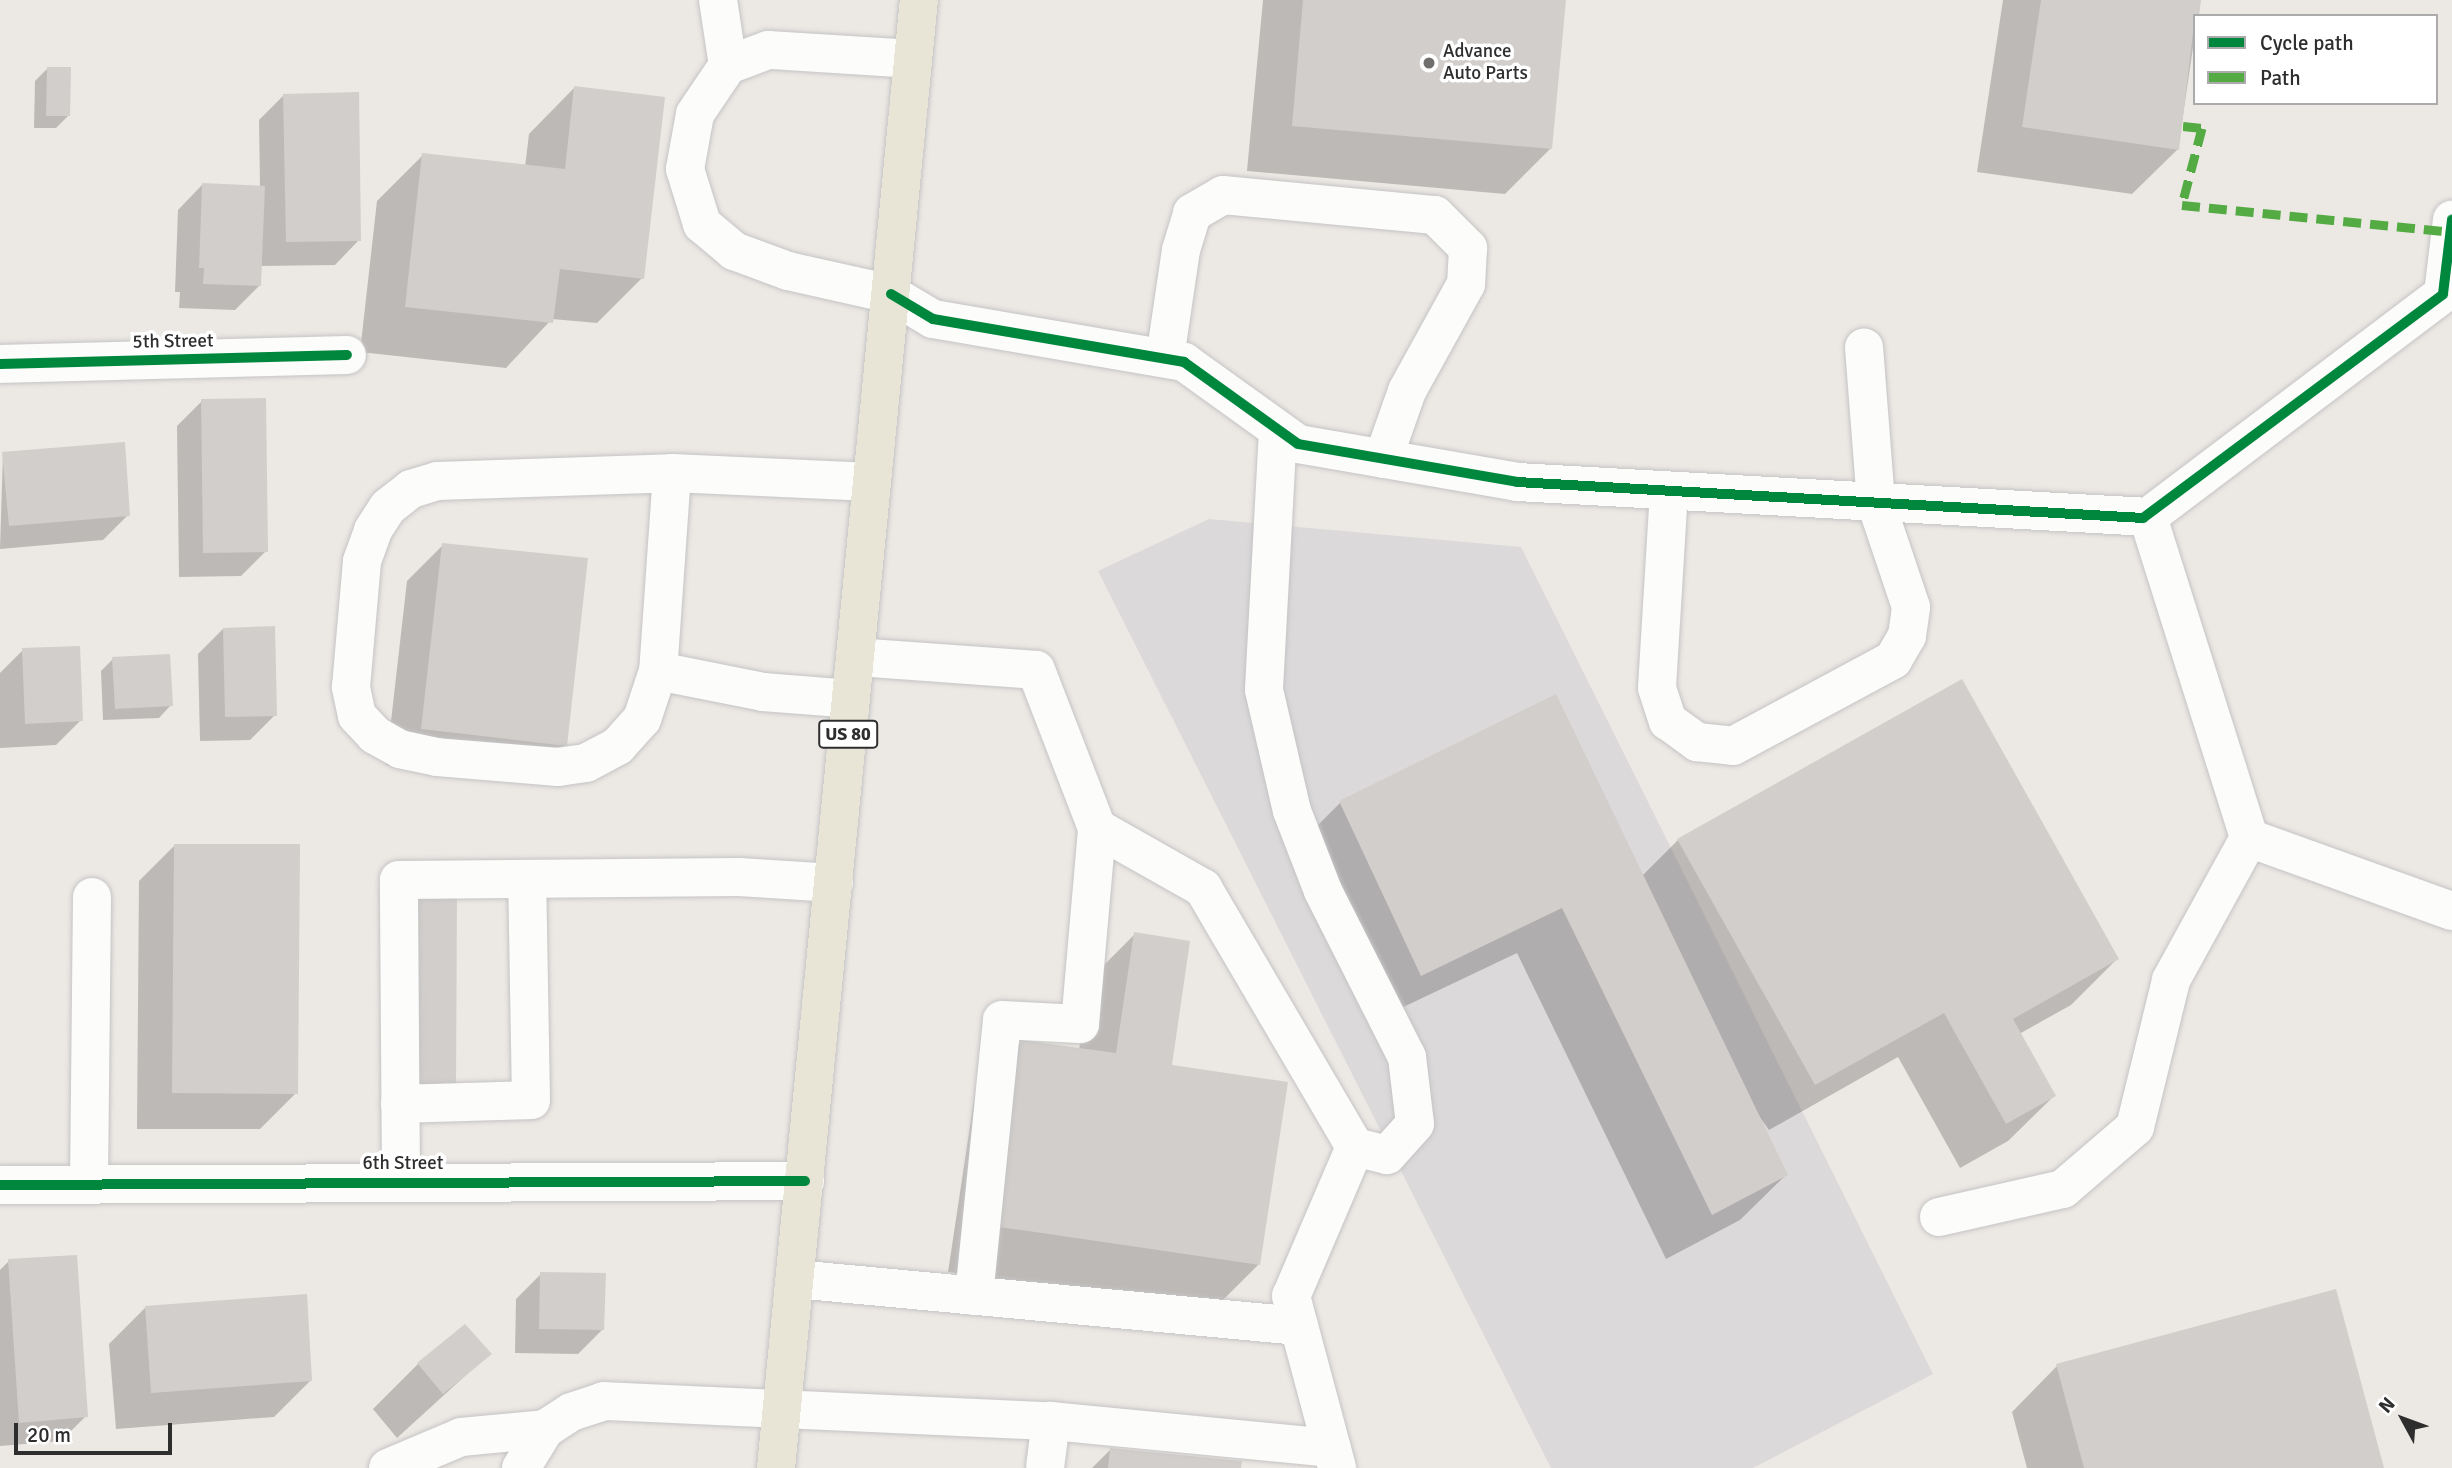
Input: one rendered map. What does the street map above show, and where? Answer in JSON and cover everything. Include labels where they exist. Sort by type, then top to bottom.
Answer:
[{"type":"main road","name":"US 80","points":[[776,1468],[919,0]]},
{"type":"street","points":[[718,0],[728,65]]},
{"type":"street","points":[[914,60],[768,50],[728,65],[695,114],[685,169],[702,224],[734,251],[789,271],[891,294],[933,319],[1184,362],[1298,444],[1517,482],[2148,517],[2443,294],[2452,220]]},
{"type":"street","points":[[1165,358],[1181,250],[1192,213],[1223,195],[1435,215],[1468,248],[1466,284],[1407,391],[1383,458]]},
{"type":"street","points":[[1670,491],[1657,688],[1668,722],[1696,742],[1733,746],[1893,660],[1907,636],[1912,607],[1876,503],[1864,347]]},
{"type":"street","name":"5th Street","points":[[0,364],[347,355]]},
{"type":"street","points":[[1097,828],[1203,888],[1355,1147],[1387,1155],[1415,1124],[1407,1057],[1314,868],[1292,811],[1264,690],[1278,430]]},
{"type":"street","points":[[672,473],[658,671],[642,719],[618,746],[586,763],[558,767],[400,749],[375,735],[357,716],[351,687],[362,561],[373,530],[388,507],[411,489],[437,481],[672,473],[873,482]]},
{"type":"street","points":[[1939,1217],[2063,1189],[2135,1127],[2171,980],[2249,838],[2148,517]]},
{"type":"street","points":[[856,657],[1036,670],[1097,828],[1080,1024],[1002,1020],[974,1296]]},
{"type":"street","points":[[658,671],[763,692],[852,699]]},
{"type":"street","points":[[2249,838],[2452,911]]},
{"type":"street","points":[[401,1182],[399,880],[739,877],[834,883]]},
{"type":"street","points":[[400,1104],[531,1100],[527,879]]},
{"type":"street","points":[[89,1183],[92,897]]},
{"type":"street","points":[[521,1468],[545,1429],[571,1412],[604,1401],[1051,1421],[1334,1458],[1291,1296],[1355,1147]]},
{"type":"street","name":"6th Street","points":[[0,1185],[805,1181]]},
{"type":"street","points":[[795,1279],[1299,1326]]},
{"type":"street","points":[[1045,1468],[1051,1421]]},
{"type":"street","points":[[388,1468],[461,1437],[545,1429]]},
{"type":"shaded area","points":[[1209,519],[1521,547],[1933,1374],[1753,1468],[1551,1468],[1098,571]]},
{"type":"building","name":"Advance Auto Parts","points":[[1303,0],[1566,0],[1552,149],[1292,126]]},
{"type":"building","points":[[2041,0],[2201,0],[2199,14],[2193,14],[2179,150],[2022,127]]},
{"type":"building","points":[[47,67],[71,67],[70,116],[46,116]]},
{"type":"building","points":[[574,86],[665,97],[644,279],[560,269],[553,323],[405,307],[422,153],[565,169]]},
{"type":"building","points":[[359,92],[361,241],[286,242],[283,94]]},
{"type":"building","points":[[202,183],[265,186],[261,286],[203,284],[204,268],[199,268]]},
{"type":"building","points":[[266,398],[268,552],[203,553],[201,399]]},
{"type":"building","points":[[125,442],[130,516],[9,526],[2,452]]},
{"type":"building","points":[[442,543],[588,558],[567,746],[421,729]]},
{"type":"building","points":[[275,626],[277,716],[225,717],[223,628]]},
{"type":"building","points":[[80,646],[83,721],[25,724],[22,648]]},
{"type":"building","points":[[170,654],[173,706],[115,709],[112,657]]},
{"type":"building","points":[[1962,679],[2119,959],[2013,1019],[2056,1096],[2006,1124],[1944,1013],[1815,1085],[1677,839]]},
{"type":"building","points":[[1556,694],[1788,1175],[1712,1215],[1562,908],[1421,976],[1339,801]]},
{"type":"building","points":[[174,844],[300,844],[298,1094],[172,1093]]},
{"type":"building","points":[[409,892],[457,892],[456,1090],[408,1090]]},
{"type":"building","points":[[1134,932],[1190,941],[1172,1065],[1288,1082],[1260,1265],[993,1226],[1021,1040],[1116,1053]]},
{"type":"building","points":[[77,1255],[88,1417],[19,1423],[8,1259]]},
{"type":"building","points":[[540,1272],[606,1273],[604,1330],[539,1329]]},
{"type":"building","points":[[2336,1289],[2384,1468],[2084,1468],[2056,1364]]},
{"type":"building","points":[[307,1294],[312,1381],[151,1393],[145,1306]]},
{"type":"building","points":[[465,1324],[492,1354],[443,1394],[417,1363]]},
{"type":"building","points":[[1110,1448],[1242,1461],[1241,1468],[1108,1468]]},
{"type":"marked path","points":[[2183,126],[2202,128],[2182,205],[2451,232]]},
{"type":"cycle path","points":[[891,294],[933,319],[1184,362],[1298,444],[1517,482],[2143,518],[2443,294],[2452,220]]},
{"type":"cycle path","points":[[0,364],[347,355]]},
{"type":"cycle path","points":[[0,1185],[805,1181]]},
{"type":"place","name":"Advance Auto Parts","points":[[1429,63]]}]
